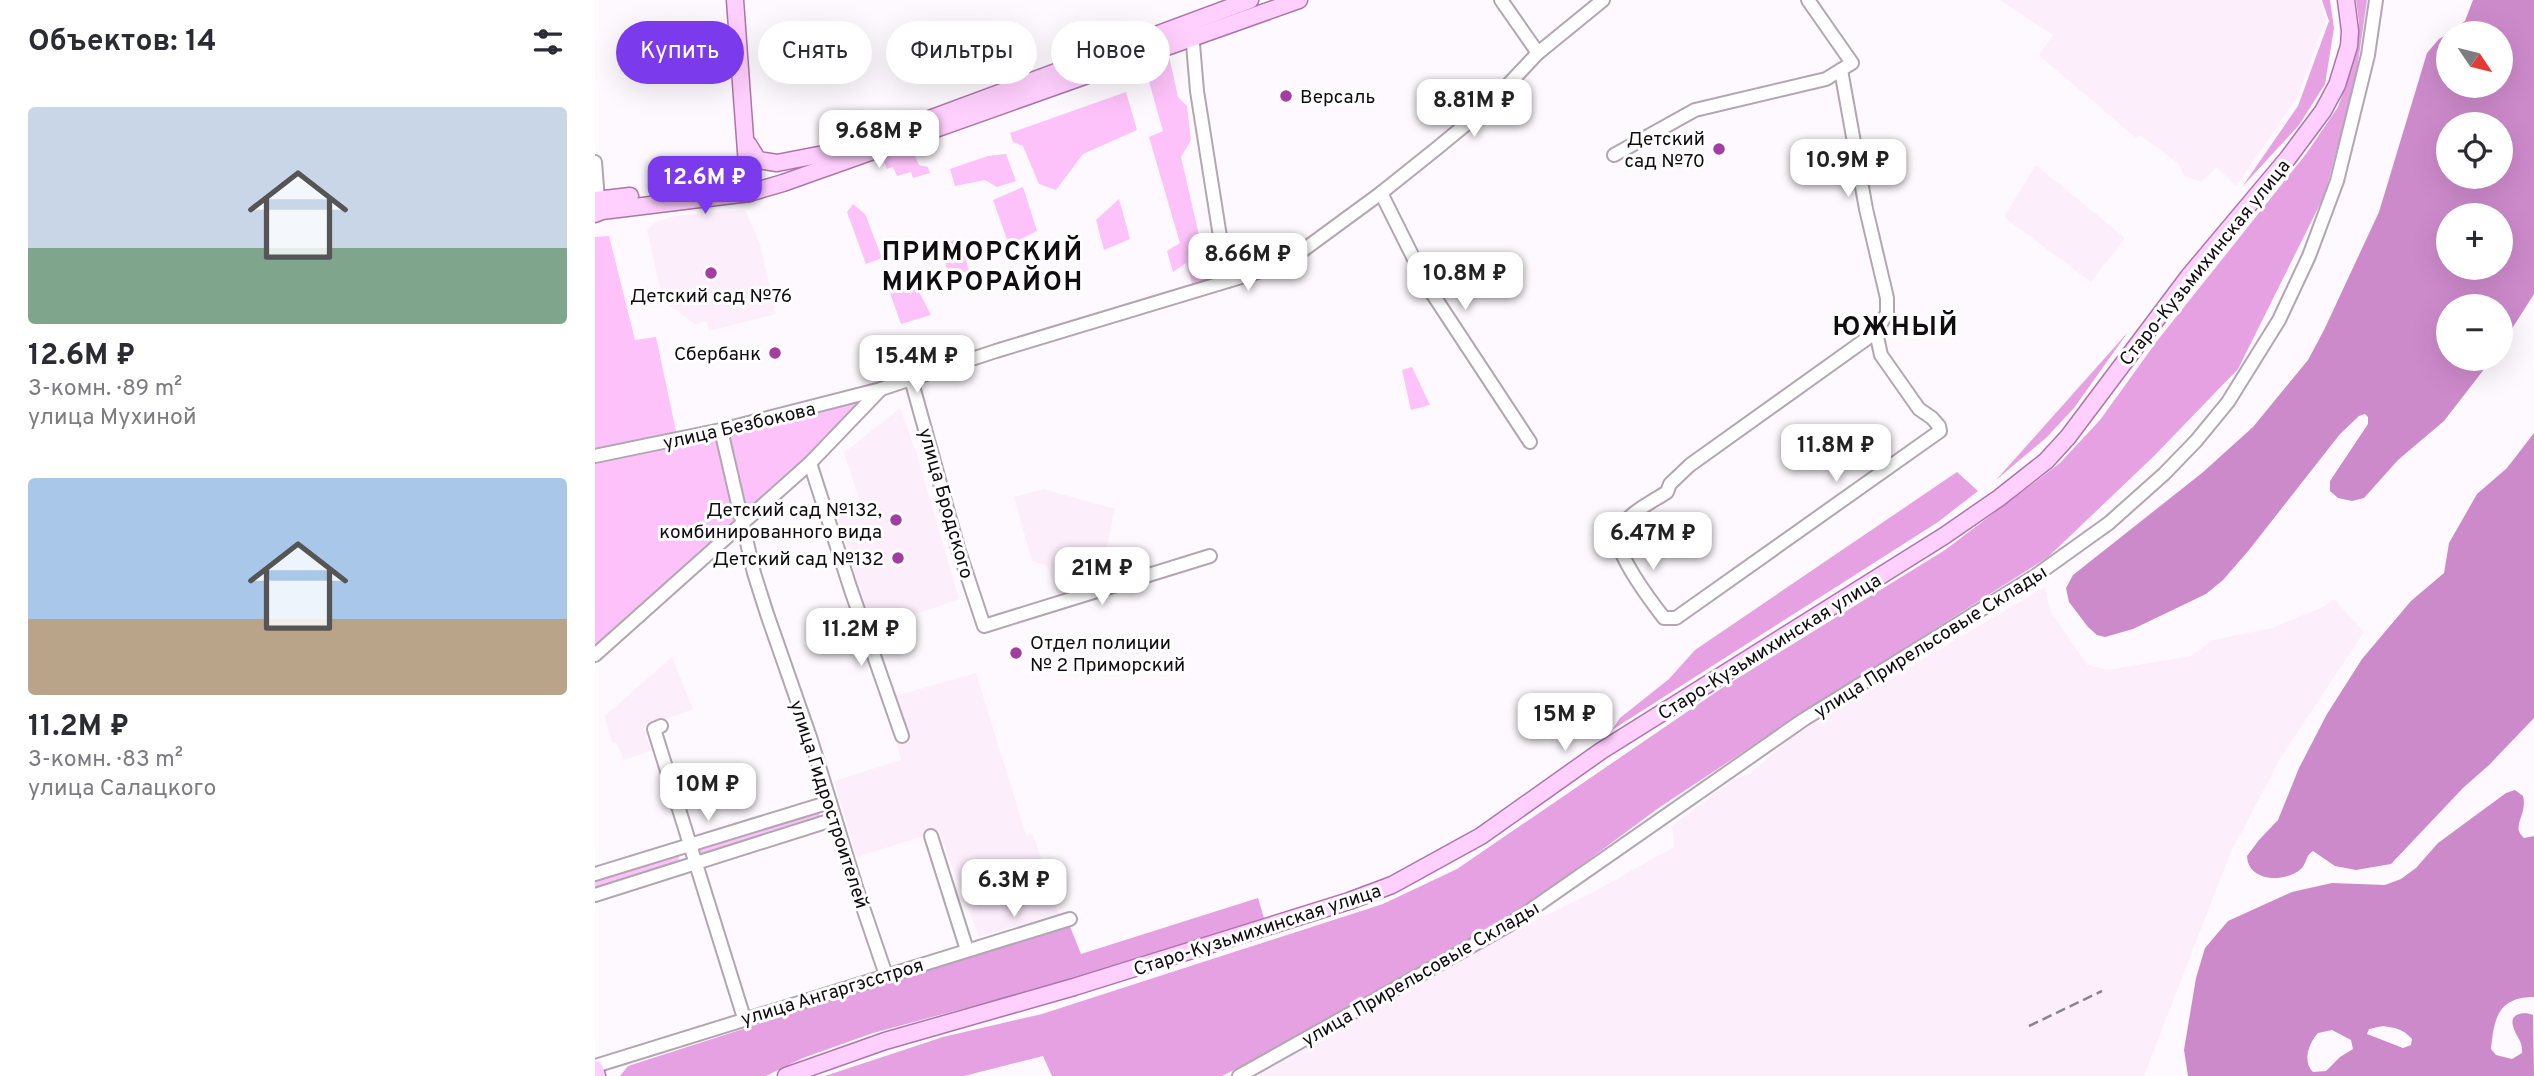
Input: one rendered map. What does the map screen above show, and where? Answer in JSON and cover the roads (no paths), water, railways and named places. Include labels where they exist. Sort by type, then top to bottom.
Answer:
[{"type":"main road","points":[[735,0],[749,188]]},
{"type":"main road","points":[[749,188],[1250,0]]},
{"type":"main road","points":[[598,206],[749,188],[921,136],[1299,0]]},
{"type":"main road","name":"Старо-Кузьмихинская улица","points":[[2339,0],[2349,25]]},
{"type":"main road","name":"Старо-Кузьмихинская улица","points":[[786,1076],[885,1041],[1087,984],[1392,885],[1481,836],[1601,751],[1944,536],[2034,471],[2068,437],[2189,276],[2318,118],[2337,85],[2345,64],[2350,39],[2346,0]]},
{"type":"main road","points":[[745,136],[758,160],[777,163],[850,148]]},
{"type":"main road","points":[[595,1068],[597,1076]]},
{"type":"street","points":[[1501,0],[1538,53]]},
{"type":"street","name":"улица Безбокова","points":[[595,456],[721,430],[881,389],[1262,272],[1302,251],[1381,193],[1487,107],[1538,53],[1603,0]]},
{"type":"street","points":[[1614,155],[1695,110],[1826,79],[1852,63],[1808,0]]},
{"type":"street","name":"улица Прирельсовые Склады","points":[[1239,1076],[1509,925],[1803,720],[2035,576],[2109,523],[2164,474],[2228,402],[2279,320],[2309,256],[2337,181],[2368,55],[2376,0]]},
{"type":"street","points":[[1194,20],[1191,38],[1227,281]]},
{"type":"street","points":[[1841,70],[1865,202],[1887,298],[1887,313],[1876,332],[1690,465],[1670,484],[1667,492],[1625,522],[1618,531],[1618,546],[1664,618],[1676,618],[1940,431],[1932,418],[1919,409],[1881,355],[1876,332]]},
{"type":"street","points":[[595,162],[598,206]]},
{"type":"street","points":[[1381,193],[1428,287],[1530,442]]},
{"type":"street","points":[[1224,264],[1243,272],[1262,272]]},
{"type":"street","name":"улица Бродского","points":[[911,379],[958,548],[985,626],[1210,556]]},
{"type":"street","name":"улица Безбокова","points":[[595,655],[810,463],[881,389]]},
{"type":"street","name":"улица Гидростроителей","points":[[721,430],[742,523],[767,614],[811,740],[886,975]]},
{"type":"street","points":[[810,463],[902,736]]},
{"type":"street","points":[[661,726],[654,729],[744,1018]]},
{"type":"street","points":[[595,874],[830,802]]},
{"type":"street","points":[[595,895],[835,818]]},
{"type":"street","points":[[931,836],[967,950]]},
{"type":"street","name":"улица Ангаргэсстроя","points":[[595,1068],[744,1018],[1070,919]]},
{"type":"railway","points":[[2029,1026],[2102,991]]},
{"type":"place","name":"Версаль","points":[[1286,96]]},
{"type":"place","name":"Детский сад №70","points":[[1719,149]]},
{"type":"place","name":"Детский сад №76","points":[[711,273]]},
{"type":"place","name":"Сбербанк","points":[[775,353]]},
{"type":"place","name":"Детский сад №132, комбинированного вида","points":[[896,520]]},
{"type":"place","name":"Детский сад №132","points":[[898,558]]},
{"type":"place","name":"Отдел полиции № 2 Приморский","points":[[1016,653]]},
{"type":"district","name":"ПРИМОРСКИЙ МИКРОРАЙОН","points":[[983,266]]},
{"type":"district","name":"ЮЖНЫЙ","points":[[1896,326]]}]
